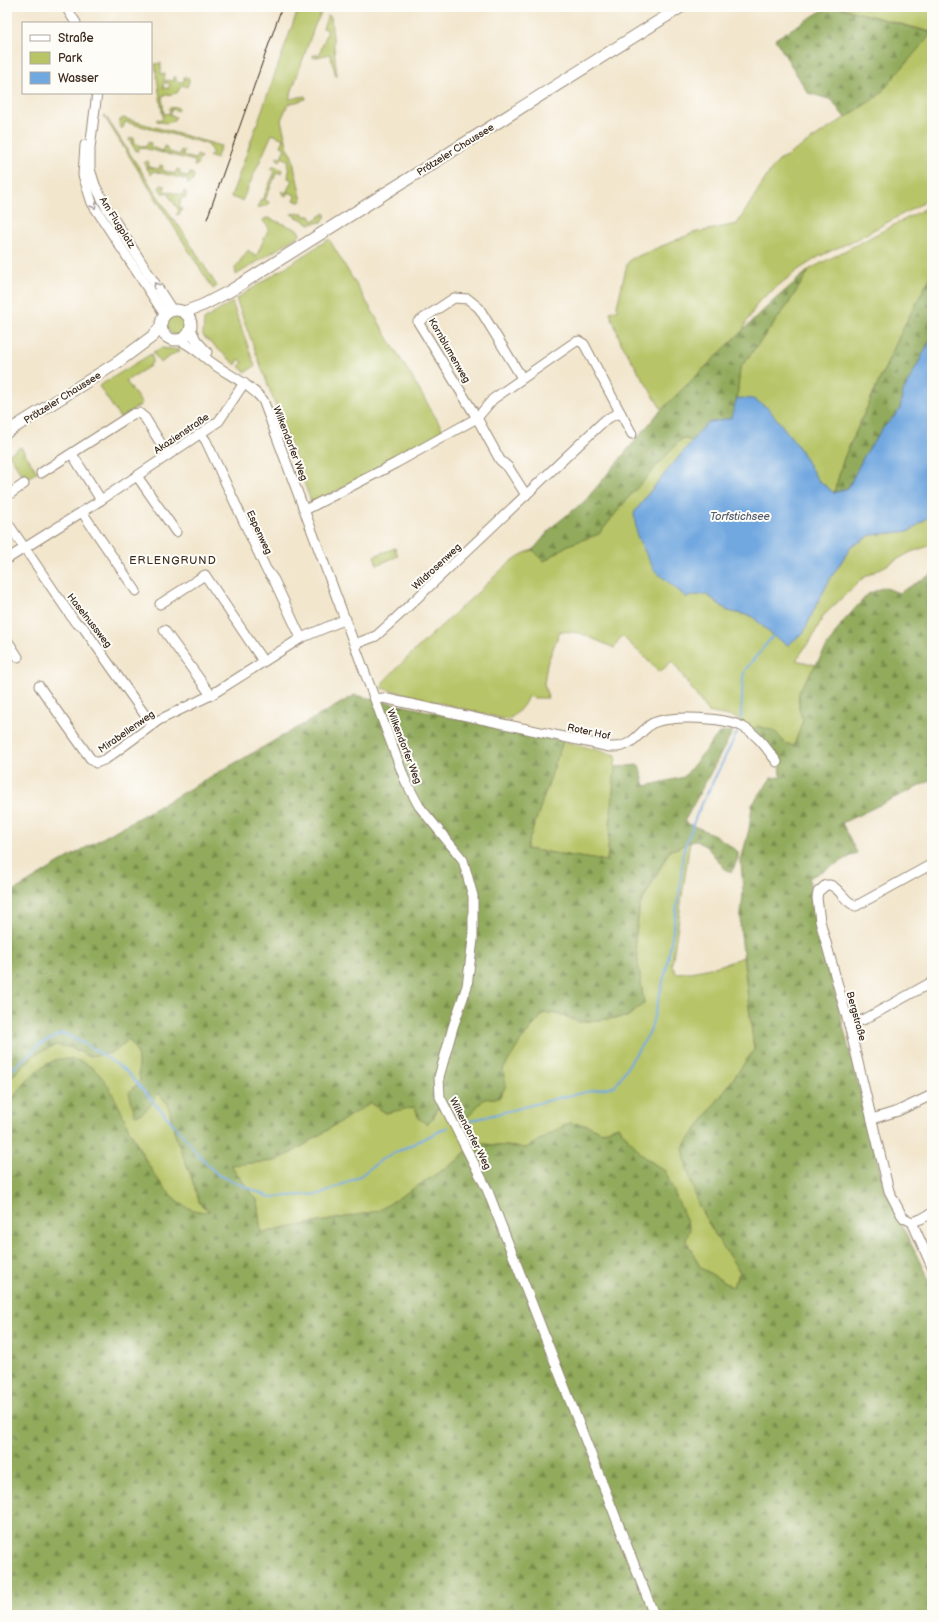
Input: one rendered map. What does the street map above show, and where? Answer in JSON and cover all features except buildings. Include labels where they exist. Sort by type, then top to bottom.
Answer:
[{"type":"main road","name":"Prötzeler Chaussee","points":[[118,362],[155,343],[187,336],[191,327],[205,310],[230,291],[668,10],[681,7]]},
{"type":"main road","name":"Prötzeler Chaussee","points":[[7,432],[118,362],[153,336],[161,327],[162,319],[168,312],[177,310],[184,312],[203,305],[230,291]]},
{"type":"main road","points":[[184,312],[189,317],[191,327]]},
{"type":"main road","points":[[161,327],[163,334],[173,339]]},
{"type":"street","points":[[66,7],[75,22]]},
{"type":"street","name":"Am Flugplatz","points":[[98,94],[90,148],[90,169],[95,185],[106,207],[168,312]]},
{"type":"street","name":"Kornblumenweg","points":[[477,418],[418,322],[454,298],[468,299],[479,308],[522,378]]},
{"type":"street","name":"Wilkendorfer Weg","points":[[191,327],[198,343],[228,372]]},
{"type":"street","name":"Wilkendorfer Weg","points":[[173,339],[190,345],[213,364],[244,383],[258,394],[265,403],[405,780],[419,806],[463,860],[473,896],[473,940],[467,986],[453,1027],[439,1077],[440,1097],[487,1189],[654,1615]]},
{"type":"street","points":[[305,510],[396,463],[477,418],[493,399],[575,342],[579,341],[584,344],[632,434]]},
{"type":"street","name":"Akazienstraße","points":[[7,559],[101,500],[219,421],[244,383]]},
{"type":"street","name":"Wildrosenweg","points":[[355,644],[376,636],[381,632],[605,420],[620,412]]},
{"type":"street","points":[[41,474],[133,414],[139,413],[145,418],[168,455]]},
{"type":"street","points":[[477,418],[500,460],[508,467],[526,495]]},
{"type":"street","name":"Espenweg","points":[[201,434],[206,441],[266,569],[274,580],[301,638]]},
{"type":"street","points":[[72,454],[101,500]]},
{"type":"street","points":[[137,476],[176,532]]},
{"type":"street","points":[[7,496],[24,484]]},
{"type":"street","points":[[82,512],[136,591]]},
{"type":"street","name":"Haselnussweg","points":[[7,522],[75,622],[83,627],[152,725]]},
{"type":"street","points":[[160,604],[205,575],[263,661]]},
{"type":"street","name":"Mirabellenweg","points":[[39,686],[90,758],[96,763],[106,759],[152,725],[211,695],[301,638],[346,619]]},
{"type":"street","points":[[164,630],[211,695]]},
{"type":"street","points":[[7,640],[18,657]]},
{"type":"street","name":"Roter Hof","points":[[376,699],[383,698],[620,748],[629,743],[652,723],[674,719],[703,718],[743,727],[763,744],[777,762]]},
{"type":"street","name":"Bergstraße","points":[[932,864],[856,906],[852,905],[830,885],[826,885],[818,892],[817,898],[820,921],[848,1025],[889,1191],[901,1214],[904,1218],[912,1222],[932,1267]]},
{"type":"street","points":[[848,1025],[865,1019],[932,982]]},
{"type":"street","points":[[872,1119],[898,1111],[932,1095]]},
{"type":"street","points":[[912,1222],[932,1214]]},
{"type":"green space","points":[[305,7],[324,7],[315,25],[289,99],[305,96],[306,99],[288,104],[281,120],[289,153],[291,153],[302,201],[298,202],[294,200],[295,195],[288,192],[286,196],[282,194],[282,191],[286,193],[292,180],[288,178],[289,171],[287,164],[289,161],[282,157],[280,161],[277,159],[277,156],[281,157],[285,148],[281,146],[284,139],[272,134],[242,201],[231,197],[296,15],[302,12]]},
{"type":"green space","points":[[828,7],[838,7],[932,33],[878,96],[845,118],[832,100],[808,93],[775,39]]},
{"type":"green space","points":[[838,7],[932,7],[932,198],[857,239],[820,256],[798,270],[759,301],[746,323],[736,346],[657,417],[662,410],[621,343],[610,312],[618,309],[617,306],[627,264],[631,259],[693,233],[737,224],[772,168],[779,161],[878,96],[931,32]]},
{"type":"green space","points":[[328,15],[331,17],[337,76],[330,54],[313,58],[313,55],[319,55],[328,30],[323,28]]},
{"type":"green space","points":[[161,63],[161,74],[165,74],[163,88],[169,88],[170,84],[165,83],[166,80],[174,81],[174,77],[176,77],[176,81],[184,82],[184,77],[188,78],[189,81],[187,87],[182,85],[177,93],[162,96],[164,114],[170,113],[169,108],[177,107],[179,109],[178,111],[172,109],[170,115],[176,117],[168,123],[157,121],[157,119],[161,120],[163,118],[155,64]]},
{"type":"green space","points":[[104,114],[217,286],[213,289],[104,116]]},
{"type":"green space","points":[[123,118],[221,146],[216,159],[209,156],[213,154],[208,144],[125,122],[123,128],[121,128],[119,125],[120,120]]},
{"type":"green space","points":[[130,138],[134,138],[133,143],[146,147],[148,142],[151,143],[150,147],[163,151],[164,146],[167,147],[167,151],[180,155],[181,150],[184,151],[183,156],[196,159],[197,155],[201,157],[196,166],[194,166],[195,161],[139,147],[138,151],[136,151],[129,140]]},
{"type":"green space","points":[[147,161],[149,162],[148,167],[159,169],[160,165],[163,166],[162,170],[175,174],[177,169],[180,170],[179,174],[189,177],[190,173],[193,174],[194,176],[192,182],[187,184],[188,180],[153,171],[151,175],[144,163]]},
{"type":"green space","points":[[274,166],[282,170],[282,174],[277,172],[265,200],[269,202],[268,205],[257,208],[261,199],[263,199],[275,171],[271,169]]},
{"type":"green space","points":[[161,185],[165,186],[164,191],[183,195],[184,191],[186,192],[186,198],[182,197],[179,208],[182,209],[180,214],[176,214],[179,211],[167,192],[163,194],[159,188]]},
{"type":"green space","points":[[932,205],[932,274],[905,324],[844,458],[834,493],[817,479],[798,446],[737,398],[740,368],[787,306],[810,269]]},
{"type":"green space","points":[[303,213],[303,216],[310,216],[313,221],[325,213],[326,215],[322,222],[310,224],[291,214]]},
{"type":"green space","points":[[268,218],[298,230],[300,235],[236,275],[235,268],[248,250],[256,257],[269,228],[263,221],[264,219]]},
{"type":"green space","points":[[329,239],[445,433],[312,504],[236,299]]},
{"type":"green space","points":[[810,269],[787,306],[740,368],[737,398],[731,418],[707,423],[692,441],[682,438],[628,498],[599,534],[568,545],[544,561],[533,550],[553,526],[585,501],[659,412],[772,302]]},
{"type":"green space","points":[[932,274],[932,337],[902,393],[900,410],[884,428],[871,447],[848,487],[834,493],[844,458],[905,324]]},
{"type":"green space","points":[[232,302],[255,366],[246,372],[239,367],[243,362],[239,359],[236,365],[203,336],[204,320]]},
{"type":"green space","points":[[173,315],[181,315],[187,321],[187,329],[181,335],[173,335],[167,329],[167,321]]},
{"type":"green space","points":[[162,348],[180,350],[160,363],[153,352]]},
{"type":"green space","points":[[151,354],[153,360],[150,366],[126,381],[142,404],[120,418],[99,386]]},
{"type":"green space","points":[[682,438],[692,441],[634,513],[706,594],[728,611],[752,616],[773,636],[804,632],[830,579],[851,547],[871,535],[910,531],[932,514],[932,545],[911,552],[863,578],[824,615],[812,638],[796,660],[816,665],[800,691],[798,703],[803,720],[794,746],[785,743],[774,731],[752,730],[737,718],[708,712],[672,661],[660,672],[622,636],[614,648],[580,633],[560,631],[547,664],[544,684],[548,698],[534,698],[528,696],[520,710],[508,720],[381,688],[383,682],[417,648],[517,557],[533,550],[545,561],[568,545],[599,534],[628,498]]},
{"type":"green space","points":[[21,447],[37,472],[25,480],[9,454]]},
{"type":"green space","points":[[395,548],[398,556],[377,565],[374,556]]},
{"type":"green space","points":[[932,574],[932,780],[842,823],[857,853],[809,878],[816,920],[885,1190],[932,1287],[932,1615],[7,1615],[7,1110],[27,1081],[47,1064],[60,1059],[69,1059],[82,1062],[102,1077],[116,1100],[145,1159],[163,1186],[173,1197],[185,1206],[197,1211],[210,1211],[200,1204],[176,1138],[168,1104],[158,1093],[152,1104],[146,1110],[135,1115],[129,1092],[140,1081],[137,1053],[129,1039],[118,1049],[108,1054],[88,1056],[73,1048],[56,1045],[36,1054],[7,1081],[7,895],[71,856],[355,695],[563,741],[526,849],[607,861],[615,767],[639,765],[645,786],[684,777],[719,733],[733,731],[684,822],[715,835],[738,852],[738,858],[732,872],[726,870],[707,847],[695,840],[670,850],[639,906],[635,941],[644,1003],[627,1017],[579,1022],[560,1014],[544,1013],[520,1042],[503,1070],[506,1086],[499,1098],[484,1099],[466,1119],[437,1108],[433,1119],[427,1124],[419,1119],[415,1107],[386,1113],[370,1103],[293,1152],[275,1161],[230,1165],[257,1200],[261,1233],[378,1211],[457,1161],[474,1143],[526,1148],[569,1123],[587,1125],[602,1132],[618,1126],[644,1157],[665,1171],[690,1229],[686,1240],[700,1267],[732,1287],[740,1272],[699,1207],[687,1169],[683,1148],[754,1050],[740,925],[743,893],[741,861],[749,829],[752,805],[771,778],[781,777],[780,762],[752,730],[757,726],[775,731],[785,743],[794,746],[803,720],[799,710],[799,691],[842,623],[868,594],[884,587],[899,593]]},
{"type":"green space","points":[[563,741],[616,755],[607,861],[526,849]]},
{"type":"green space","points":[[690,841],[672,965],[676,973],[702,970],[719,966],[743,957],[754,1050],[690,1139],[699,1207],[740,1272],[732,1287],[700,1267],[686,1240],[665,1171],[644,1157],[618,1126],[602,1132],[587,1125],[569,1123],[526,1148],[474,1143],[457,1161],[378,1211],[261,1233],[257,1200],[230,1165],[275,1161],[293,1152],[370,1103],[386,1113],[415,1106],[419,1119],[433,1119],[437,1108],[466,1118],[484,1099],[506,1086],[502,1070],[520,1042],[544,1012],[560,1014],[579,1022],[627,1017],[644,1003],[635,941],[640,906],[670,850],[676,849]]},
{"type":"green space","points":[[129,1039],[137,1053],[140,1081],[129,1092],[158,1092],[168,1104],[176,1138],[200,1204],[210,1212],[196,1211],[183,1205],[172,1197],[153,1173],[132,1134],[17,1092],[7,1110],[7,1081],[38,1053],[52,1046],[58,1045],[73,1049],[88,1056],[118,1049]]},
{"type":"water","name":"Torfstichsee","points":[[932,337],[932,514],[910,531],[871,535],[851,547],[830,579],[804,632],[788,645],[773,636],[752,616],[728,611],[706,594],[686,597],[654,570],[637,536],[634,513],[707,423],[731,418],[737,398],[753,399],[768,408],[798,446],[817,479],[834,493],[848,488],[864,456],[883,428],[900,410],[902,394]]},
{"type":"waterway","points":[[741,718],[743,677],[745,670],[773,636]]},
{"type":"waterway","points":[[466,1122],[558,1098],[615,1086],[650,1032],[667,966],[680,887],[683,852],[697,814],[737,733]]},
{"type":"waterway","points":[[7,1074],[40,1044],[63,1033],[94,1049],[125,1070],[218,1175],[270,1197],[322,1194],[360,1176],[384,1158],[448,1127]]},
{"type":"tram line","points":[[207,219],[282,7]]},
{"type":"district","name":"ERLENGRUND","points":[[173,560]]}]
